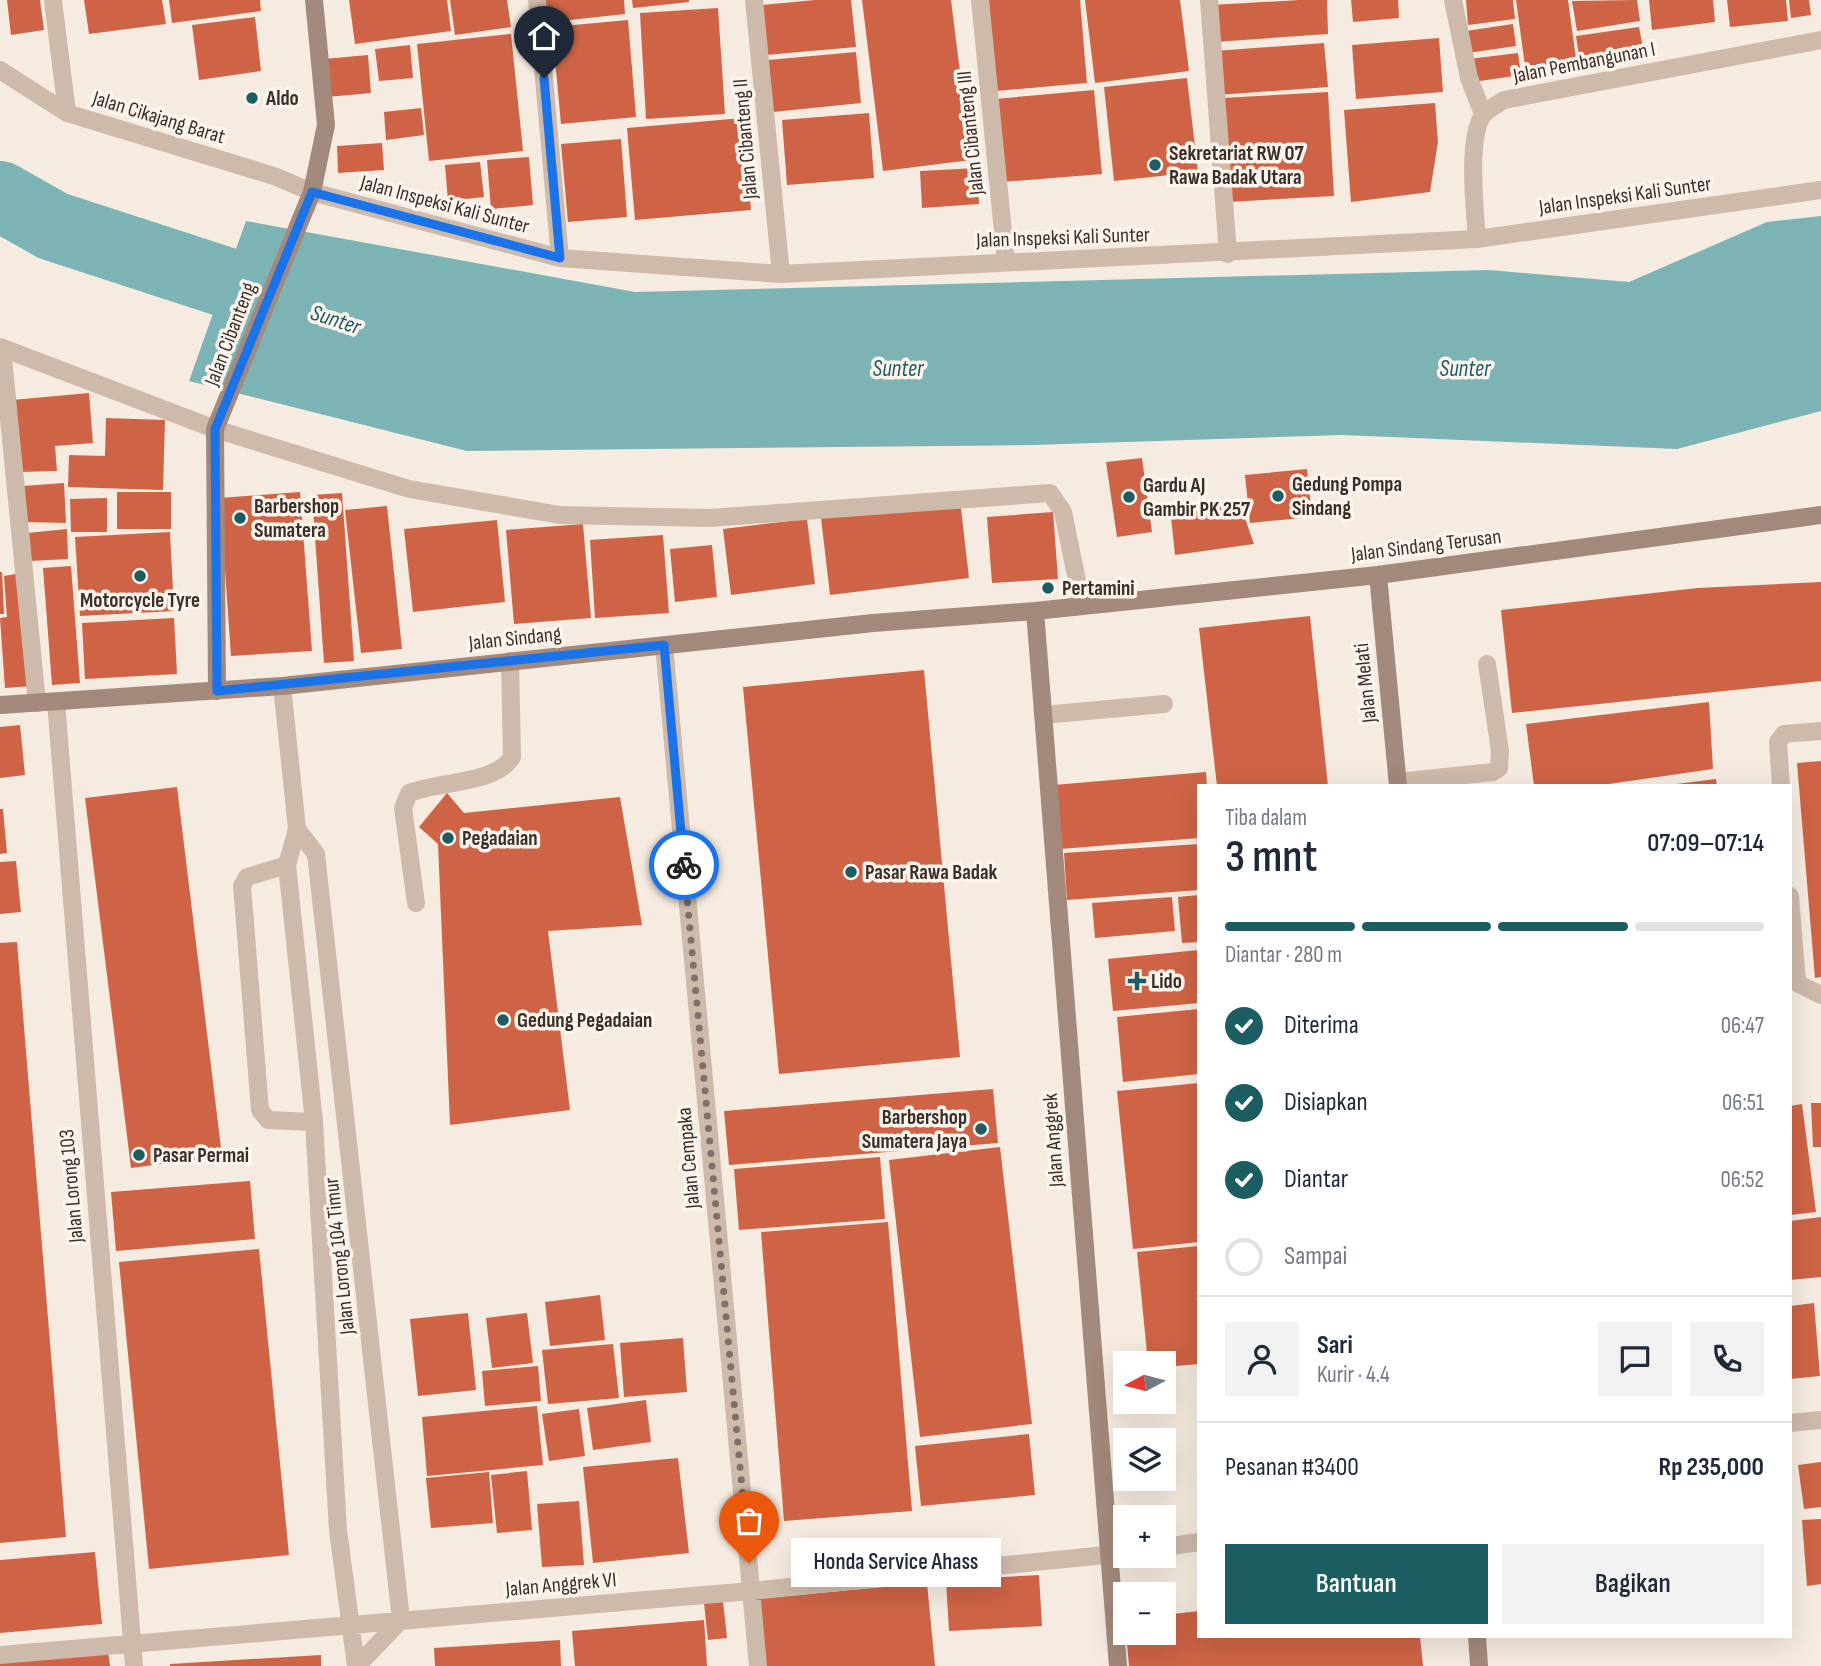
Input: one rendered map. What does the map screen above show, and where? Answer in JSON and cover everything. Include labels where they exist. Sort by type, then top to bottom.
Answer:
[{"type":"street","points":[[53,0],[67,113]]},
{"type":"street","name":"Jalan Cibanteng","points":[[217,691],[215,429],[231,395],[300,215],[312,192],[326,125],[314,0]]},
{"type":"street","points":[[537,0],[560,258]]},
{"type":"street","name":"Jalan Cibanteng II","points":[[754,0],[780,274]]},
{"type":"street","name":"Jalan Cibanteng III","points":[[980,0],[1006,262]]},
{"type":"street","points":[[1209,0],[1228,254]]},
{"type":"street","points":[[1453,0],[1469,78],[1483,114],[1472,159],[1476,239]]},
{"type":"street","name":"Jalan Pembangunan I","points":[[1483,114],[1504,100],[1821,40]]},
{"type":"street","name":"Jalan Cikajang Barat","points":[[0,70],[67,113],[274,176],[312,192]]},
{"type":"street","name":"Jalan Inspeksi Kali Sunter","points":[[312,192],[560,258],[780,274],[1228,254],[1476,239],[1821,190]]},
{"type":"street","points":[[37,703],[1,347],[215,429],[409,489],[560,515],[710,518],[1050,493],[1055,496],[1063,512],[1082,606]]},
{"type":"street","name":"Jalan Sindang Terusan","points":[[1035,611],[1378,575],[1821,515]]},
{"type":"street","name":"Jalan Melati","points":[[1378,575],[1398,784]]},
{"type":"street","name":"Jalan Sindang","points":[[0,705],[217,691],[873,623],[1035,611]]},
{"type":"street","name":"Jalan Anggrek","points":[[1035,611],[1113,1520]]},
{"type":"street","name":"Jalan Cempaka","points":[[664,645],[758,1666]]},
{"type":"street","points":[[416,903],[403,808],[409,793],[426,786],[492,775],[505,769],[512,757],[510,661]]},
{"type":"street","points":[[1398,784],[1493,772],[1499,768],[1500,751],[1487,664]]},
{"type":"street","name":"Jalan Lorong 104 Timur","points":[[282,685],[298,829],[287,857],[287,865],[314,1122],[338,1530],[356,1666]]},
{"type":"street","name":"Jalan Lorong 103","points":[[56,702],[134,1666]]},
{"type":"street","points":[[1043,715],[1164,704]]},
{"type":"street","points":[[1782,784],[1778,742],[1784,734],[1821,731]]},
{"type":"street","name":"Jalan Lorong 104 Timur","points":[[298,829],[316,854],[401,1620],[356,1666]]},
{"type":"street","points":[[287,865],[247,877],[242,886],[260,1110],[268,1120],[314,1122]]},
{"type":"street","points":[[1792,921],[1797,982],[1821,995]]},
{"type":"street","points":[[1792,1423],[1821,1420]]},
{"type":"street","points":[[1176,1545],[1197,1542]]},
{"type":"street","name":"Jalan Anggrek VI","points":[[0,1655],[131,1646],[350,1624],[751,1591],[1113,1554]]},
{"type":"street","name":"Jalan Anggrek","points":[[1116,1568],[1118,1666]]},
{"type":"street","points":[[1477,1638],[1479,1666]]},
{"type":"water","points":[[1821,216],[1821,411],[1677,449],[1343,435],[1033,445],[467,451],[189,381],[246,221],[635,292],[1489,270],[1629,282],[1767,222]]},
{"type":"building","points":[[7,0],[40,0],[44,30],[11,35]]},
{"type":"building","points":[[84,0],[162,0],[166,24],[89,34]]},
{"type":"building","points":[[169,0],[260,0],[261,11],[172,23]]},
{"type":"building","points":[[349,0],[447,0],[451,31],[355,44]]},
{"type":"building","points":[[450,0],[507,0],[511,27],[455,35]]},
{"type":"building","points":[[540,0],[624,0],[625,14],[542,23]]},
{"type":"building","points":[[632,0],[689,0],[689,2],[633,8]]},
{"type":"building","points":[[851,0],[856,47],[766,55],[761,5]]},
{"type":"building","points":[[862,0],[951,0],[971,160],[883,171]]},
{"type":"building","points":[[987,0],[1080,0],[1087,83],[996,91]]},
{"type":"building","points":[[1085,0],[1180,0],[1189,71],[1095,83]]},
{"type":"building","points":[[1327,0],[1328,34],[1215,42],[1212,5]]},
{"type":"building","points":[[1351,0],[1398,0],[1399,18],[1353,22]]},
{"type":"building","points":[[1466,0],[1513,0],[1515,19],[1468,25]]},
{"type":"building","points":[[1516,0],[1568,0],[1577,66],[1526,73]]},
{"type":"building","points":[[1637,0],[1640,21],[1577,31],[1572,1]]},
{"type":"building","points":[[1649,0],[1713,0],[1715,22],[1652,30]]},
{"type":"building","points":[[1727,0],[1786,0],[1788,21],[1730,27]]},
{"type":"building","points":[[1789,0],[1809,0],[1811,15],[1791,18]]},
{"type":"building","points":[[718,8],[725,114],[646,119],[640,13]]},
{"type":"building","points":[[255,17],[261,71],[199,80],[192,25]]},
{"type":"building","points":[[628,20],[636,117],[561,124],[552,27]]},
{"type":"building","points":[[1513,24],[1516,46],[1468,53],[1466,31]]},
{"type":"building","points":[[1639,27],[1644,53],[1580,63],[1576,36]]},
{"type":"building","points":[[511,34],[523,151],[429,161],[417,44]]},
{"type":"building","points":[[1439,38],[1443,92],[1356,99],[1352,45]]},
{"type":"building","points":[[1324,43],[1328,87],[1217,95],[1214,51]]},
{"type":"building","points":[[410,45],[413,78],[379,81],[375,49]]},
{"type":"building","points":[[856,52],[861,103],[773,112],[768,60]]},
{"type":"building","points":[[1518,53],[1521,75],[1473,82],[1469,59]]},
{"type":"building","points":[[368,55],[371,93],[327,97],[324,59]]},
{"type":"building","points":[[1187,78],[1198,172],[1114,181],[1104,87]]},
{"type":"building","points":[[1094,90],[1102,174],[1002,182],[995,99]]},
{"type":"building","points":[[1328,92],[1334,196],[1228,202],[1222,98]]},
{"type":"building","points":[[1435,103],[1438,142],[1430,192],[1351,202],[1344,110]]},
{"type":"building","points":[[421,108],[424,135],[386,140],[384,112]]},
{"type":"building","points":[[869,113],[874,178],[787,185],[782,120]]},
{"type":"building","points":[[743,118],[751,210],[635,220],[627,128]]},
{"type":"building","points":[[621,139],[627,217],[568,222],[561,144]]},
{"type":"building","points":[[382,143],[384,170],[338,173],[337,146]]},
{"type":"building","points":[[529,157],[533,205],[491,209],[487,160]]},
{"type":"building","points":[[480,162],[484,197],[448,201],[445,165]]},
{"type":"building","points":[[977,168],[979,204],[922,208],[920,171]]},
{"type":"building","points":[[89,393],[93,443],[55,446],[57,471],[20,472],[12,400]]},
{"type":"building","points":[[106,418],[165,420],[163,490],[68,487],[69,455],[105,456]]},
{"type":"building","name":"Gardu AJ Gambir PK 257","points":[[1142,458],[1152,532],[1117,537],[1106,462]]},
{"type":"building","name":"Gedung Pompa Sindang","points":[[1307,469],[1312,517],[1250,523],[1245,475]]},
{"type":"building","points":[[64,483],[66,523],[24,522],[23,486]]},
{"type":"building","points":[[117,492],[171,492],[171,529],[117,529]]},
{"type":"building","points":[[300,492],[312,651],[231,656],[220,498]]},
{"type":"building","points":[[342,493],[354,661],[324,663],[312,495]]},
{"type":"building","points":[[107,498],[107,532],[71,532],[70,499]]},
{"type":"building","points":[[960,500],[969,578],[830,595],[821,518]]},
{"type":"building","points":[[1239,501],[1254,544],[1175,555],[1170,508]]},
{"type":"building","points":[[387,506],[402,649],[361,653],[345,510]]},
{"type":"building","points":[[1053,512],[1058,579],[992,583],[987,517]]},
{"type":"building","points":[[807,519],[815,584],[731,595],[723,529]]},
{"type":"building","points":[[497,520],[505,602],[413,612],[404,529]]},
{"type":"building","points":[[583,524],[591,618],[514,624],[506,530]]},
{"type":"building","points":[[67,529],[68,559],[30,561],[27,533]]},
{"type":"building","points":[[170,532],[174,611],[80,616],[75,537]]},
{"type":"building","points":[[663,535],[669,613],[595,618],[590,540]]},
{"type":"building","points":[[712,545],[717,597],[675,602],[670,549]]},
{"type":"building","points":[[71,566],[80,683],[52,685],[43,568]]},
{"type":"building","points":[[2,572],[4,614],[0,614]]},
{"type":"building","points":[[21,573],[32,686],[5,688],[0,618],[7,617],[4,576]]},
{"type":"building","points":[[1821,582],[1821,681],[1512,713],[1501,610],[1698,588]]},
{"type":"building","points":[[1310,616],[1328,784],[1217,784],[1199,628]]},
{"type":"building","points":[[174,618],[177,674],[85,679],[82,623]]},
{"type":"building","name":"Pasar Rawa Badak","points":[[924,670],[960,1057],[779,1074],[743,687]]},
{"type":"building","points":[[1709,702],[1713,769],[1609,784],[1534,784],[1526,724]]},
{"type":"building","points":[[20,725],[25,775],[0,778],[0,727]]},
{"type":"building","points":[[1821,761],[1821,977],[1815,978],[1797,763]]},
{"type":"building","points":[[1206,772],[1207,784],[1197,784],[1197,838],[1060,849],[1054,785]]},
{"type":"building","points":[[1716,779],[1717,784],[1676,784]]},
{"type":"building","points":[[177,787],[222,1156],[131,1168],[85,798]]},
{"type":"building","name":"Gedung Pegadaian","points":[[447,793],[464,813],[620,797],[642,925],[548,931],[570,1110],[450,1125],[438,844],[419,827]]},
{"type":"building","points":[[0,809],[3,809],[7,853],[0,854]]},
{"type":"building","points":[[1197,844],[1197,890],[1067,900],[1064,853]]},
{"type":"building","points":[[16,861],[21,912],[0,914],[0,862]]},
{"type":"building","points":[[1197,895],[1197,942],[1182,943],[1178,897]]},
{"type":"building","points":[[1172,897],[1175,931],[1095,938],[1092,903]]},
{"type":"building","points":[[17,942],[66,1537],[0,1543],[0,943]]},
{"type":"building","points":[[1197,950],[1197,1003],[1113,1011],[1108,959]]},
{"type":"building","points":[[1197,1009],[1197,1074],[1123,1082],[1117,1017]]},
{"type":"building","points":[[1197,1083],[1197,1242],[1133,1249],[1117,1091]]},
{"type":"building","points":[[993,1089],[998,1143],[729,1165],[724,1111]]},
{"type":"building","points":[[1811,1103],[1821,1103],[1821,1147],[1813,1147]]},
{"type":"building","points":[[1802,1104],[1816,1212],[1792,1215],[1792,1106]]},
{"type":"building","points":[[1000,1147],[1032,1424],[920,1437],[889,1160]]},
{"type":"building","points":[[880,1157],[885,1219],[739,1230],[734,1169]]},
{"type":"building","points":[[250,1181],[255,1239],[116,1251],[111,1192]]},
{"type":"building","points":[[1821,1217],[1821,1277],[1792,1280],[1792,1221]]},
{"type":"building","points":[[888,1222],[912,1511],[784,1521],[761,1232]]},
{"type":"building","points":[[1197,1246],[1197,1364],[1176,1366],[1176,1351],[1147,1351],[1137,1252]]},
{"type":"building","points":[[259,1249],[289,1555],[149,1569],[119,1262]]},
{"type":"building","points":[[600,1295],[605,1340],[550,1346],[545,1302]]},
{"type":"building","points":[[1814,1303],[1820,1376],[1792,1379],[1792,1306]]},
{"type":"building","points":[[468,1313],[476,1390],[418,1396],[410,1319]]},
{"type":"building","points":[[527,1313],[533,1363],[492,1368],[486,1318]]},
{"type":"building","points":[[683,1338],[687,1392],[624,1397],[620,1343]]},
{"type":"building","points":[[613,1344],[619,1398],[548,1404],[542,1350]]},
{"type":"building","points":[[538,1366],[541,1401],[485,1406],[482,1371]]},
{"type":"building","points":[[646,1400],[651,1442],[593,1450],[587,1408]]},
{"type":"building","points":[[537,1406],[543,1465],[427,1476],[422,1417]]},
{"type":"building","points":[[579,1409],[585,1456],[549,1461],[542,1414]]},
{"type":"building","points":[[1029,1434],[1035,1495],[921,1506],[915,1446]]},
{"type":"building","points":[[678,1458],[689,1553],[593,1563],[583,1467]]},
{"type":"building","points":[[1821,1462],[1821,1507],[1804,1509],[1798,1465]]},
{"type":"building","points":[[527,1471],[532,1530],[497,1533],[491,1475]]},
{"type":"building","points":[[489,1472],[493,1523],[431,1528],[426,1478]]},
{"type":"building","points":[[579,1501],[584,1565],[542,1567],[537,1504]]},
{"type":"building","points":[[1821,1519],[1821,1584],[1807,1586],[1802,1520]]},
{"type":"building","points":[[95,1552],[102,1624],[0,1633],[0,1560]]},
{"type":"building","points":[[1039,1575],[1042,1626],[949,1631],[946,1580]]},
{"type":"building","points":[[927,1583],[935,1666],[761,1666],[755,1599]]},
{"type":"building","points":[[723,1601],[727,1638],[708,1640],[704,1603]]},
{"type":"building","points":[[1197,1611],[1197,1638],[1420,1638],[1423,1666],[1129,1666],[1127,1645],[1176,1645],[1176,1614]]},
{"type":"building","points":[[704,1620],[707,1666],[575,1666],[572,1631]]},
{"type":"building","points":[[560,1640],[561,1666],[435,1666],[434,1648]]},
{"type":"building","points":[[108,1650],[110,1666],[0,1666],[0,1660]]},
{"type":"building","points":[[321,1655],[321,1666],[170,1666],[170,1664]]},
{"type":"waterway","name":"Sunter","points":[[0,196],[53,226],[317,312]]},
{"type":"way so far","points":[[684,865],[749,1563]]},
{"type":"place","name":"Aldo","points":[[252,98]]},
{"type":"place","name":"Sekretariat RW 07 Rawa Badak Utara","points":[[1155,165]]},
{"type":"place","name":"Gedung Pompa Sindang","points":[[1278,496]]},
{"type":"place","name":"Gardu AJ Gambir PK 257","points":[[1129,497]]},
{"type":"place","name":"Barbershop Sumatera","points":[[240,518]]},
{"type":"place","name":"Motorcycle Tyre","points":[[140,576]]},
{"type":"place","name":"Pertamini","points":[[1048,588]]},
{"type":"place","name":"Pegadaian","points":[[448,838]]},
{"type":"place","name":"Pasar Rawa Badak","points":[[851,872]]},
{"type":"place","name":"Lido","points":[[1137,981]]},
{"type":"place","name":"Gedung Pegadaian","points":[[503,1020]]},
{"type":"place","name":"Barbershop Sumatera Jaya","points":[[981,1129]]},
{"type":"place","name":"Pasar Permai","points":[[139,1155]]},
{"type":"place","name":"Honda Service Ahass","points":[[749,1563]]},
{"type":"route","points":[[544,78],[560,258],[312,192],[300,215],[231,395],[215,429],[217,691],[664,645],[684,865]]}]
